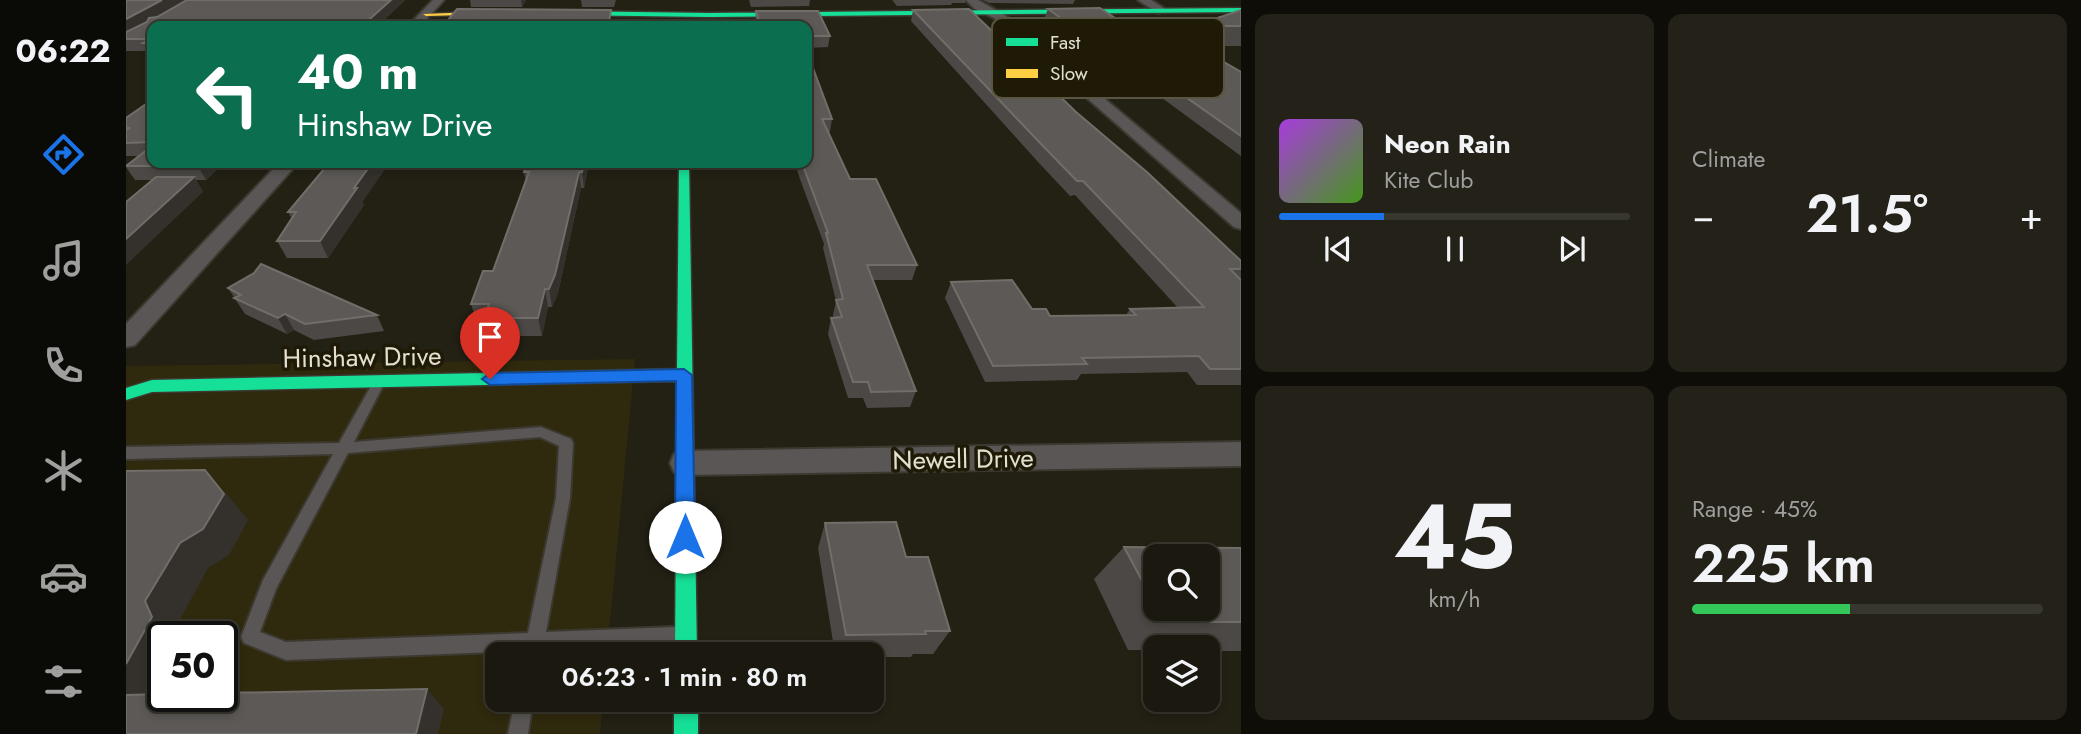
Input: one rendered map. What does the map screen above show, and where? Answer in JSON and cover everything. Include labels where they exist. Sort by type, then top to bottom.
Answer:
[{"type":"street","points":[[420,20],[439,0]]},
{"type":"street","points":[[971,0],[1002,18]]},
{"type":"street","points":[[1143,0],[1162,11]]},
{"type":"street","points":[[547,13],[1241,10]]},
{"type":"street","points":[[420,20],[520,13]]},
{"type":"street","points":[[1095,98],[1241,223]]},
{"type":"street","points":[[126,339],[284,168]]},
{"type":"street","points":[[684,168],[686,642]]},
{"type":"street","name":"Hinshaw Drive","points":[[126,394],[152,386],[684,375]]},
{"type":"street","name":"Newell Drive","points":[[685,463],[1241,454]]},
{"type":"street","points":[[686,712],[686,734]]},
{"type":"lane","points":[[379,382],[270,586],[250,637],[286,651],[485,649]]},
{"type":"lane","points":[[126,453],[345,448],[541,432],[566,443],[562,498],[535,642]]},
{"type":"lane","points":[[610,642],[686,636]]},
{"type":"lane","points":[[518,734],[522,712]]},
{"type":"shaded area","points":[[635,359],[608,642],[485,642],[485,712],[602,712],[600,734],[126,734],[126,366]]},
{"type":"building","points":[[126,0],[162,0],[126,19]]},
{"type":"building","points":[[187,0],[391,0],[368,21],[148,21],[149,18],[157,17]]},
{"type":"building","points":[[1100,8],[1115,18],[1061,18],[1048,9]]},
{"type":"building","points":[[457,9],[611,10],[609,21],[447,21]]},
{"type":"building","points":[[969,9],[992,31],[992,92],[913,10]]},
{"type":"building","points":[[1241,10],[1241,26],[1224,26],[1224,18],[1218,18]]},
{"type":"building","points":[[756,11],[818,11],[830,36],[812,36],[812,21],[759,21]]},
{"type":"building","points":[[147,22],[147,39],[126,39],[126,32]]},
{"type":"building","points":[[1224,62],[1241,72],[1241,136],[1187,98],[1224,98]]},
{"type":"building","points":[[812,65],[832,119],[822,119],[850,179],[876,179],[917,265],[867,265],[916,391],[871,392],[868,382],[853,382],[831,318],[842,317],[836,300],[843,299],[828,233],[804,168],[812,168]]},
{"type":"building","points":[[997,98],[1061,98],[1148,173],[1241,261],[1241,269],[1230,269],[1241,280],[1241,369],[1210,369],[1199,356],[1082,358],[1087,364],[993,366],[951,282],[1012,280],[1032,309],[1046,309],[1050,316],[1136,315],[1130,309],[1204,307],[1083,181],[1077,181]]},
{"type":"building","points":[[147,103],[147,142],[126,143],[126,130],[130,128],[126,128],[126,118]]},
{"type":"building","points":[[147,150],[147,166],[126,166]]},
{"type":"building","points":[[325,168],[368,168],[320,241],[277,241],[296,212],[288,212]]},
{"type":"building","points":[[525,168],[583,168],[582,172],[579,172],[555,275],[549,289],[545,289],[538,318],[484,318],[489,304],[471,304],[483,271],[493,271],[529,172],[524,172]]},
{"type":"building","points":[[156,177],[194,177],[126,239],[126,202]]},
{"type":"building","points":[[261,264],[377,315],[305,324],[285,314],[278,318],[234,298],[241,295],[228,288],[254,273]]},
{"type":"building","points":[[205,470],[224,494],[203,529],[180,543],[145,601],[152,617],[147,621],[147,626],[126,664],[126,471]]},
{"type":"building","points":[[896,522],[906,557],[928,557],[950,631],[846,635],[825,523]]},
{"type":"building","points":[[1124,547],[1143,547],[1143,583]]},
{"type":"building","points":[[1220,548],[1241,548],[1241,622],[1164,622],[1220,621]]},
{"type":"building","points":[[427,689],[416,734],[126,734],[126,695],[147,694],[147,712],[238,712],[238,693]]},
{"type":"traffic: fast","points":[[563,13],[709,15],[1241,10]]},
{"type":"traffic: fast","points":[[684,168],[686,642]]},
{"type":"traffic: fast","points":[[126,394],[152,386],[684,375]]},
{"type":"traffic: fast","points":[[686,712],[686,734]]},
{"type":"traffic: slow","points":[[426,14],[502,13]]},
{"type":"route","points":[[490,379],[684,375],[685,537]]}]
